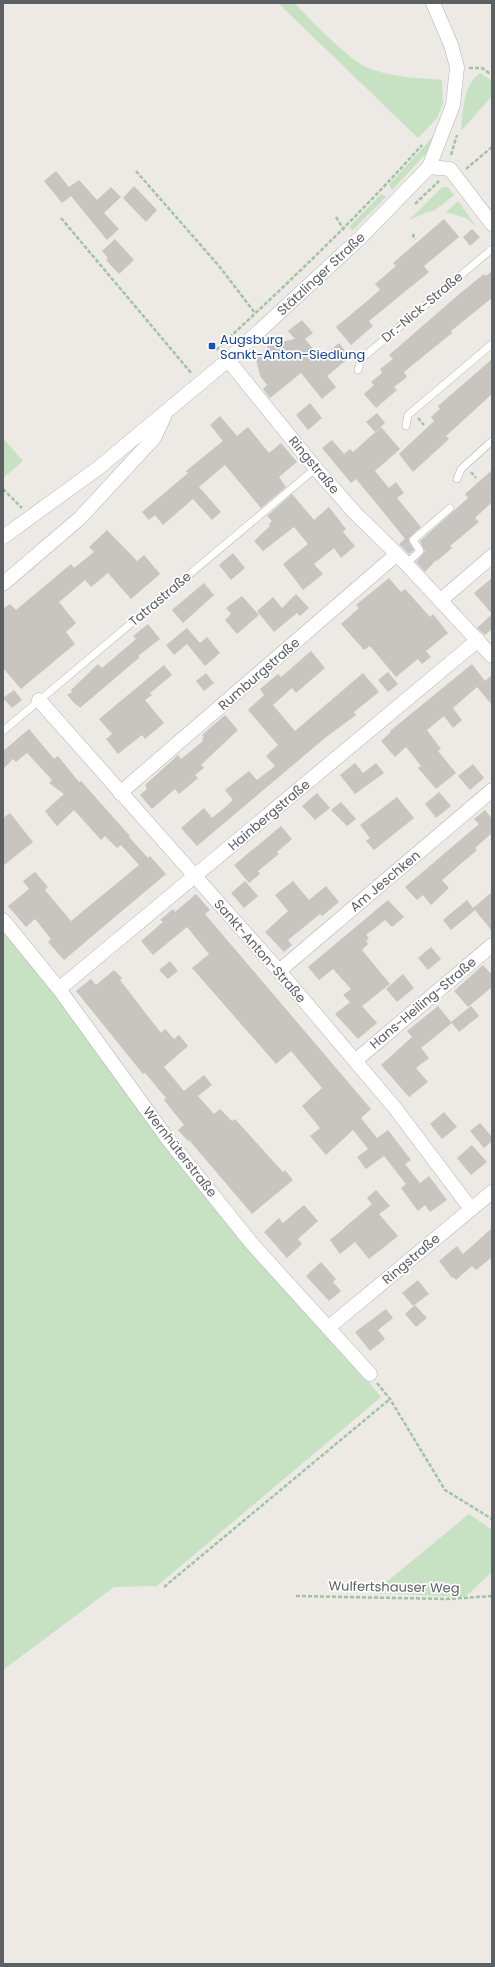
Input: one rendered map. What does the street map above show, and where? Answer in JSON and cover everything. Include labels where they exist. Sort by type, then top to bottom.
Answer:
[{"type":"street","points":[[433,3],[451,44],[457,67]]},
{"type":"street","name":"Stätzlinger Straße","points":[[3,537],[25,513],[97,469],[166,414],[228,360],[355,242],[429,167],[453,105],[457,67]]},
{"type":"street","points":[[429,167],[446,167],[457,176],[492,224]]},
{"type":"street","name":"Ringstraße","points":[[228,360],[316,468],[355,513],[402,559],[492,656]]},
{"type":"street","name":"Stätzlinger Straße","points":[[3,584],[80,518],[154,438],[166,414]]},
{"type":"street","points":[[97,469],[111,485]]},
{"type":"street","points":[[441,600],[492,556]]},
{"type":"street","name":"Rumburgstraße","points":[[120,793],[402,559]]},
{"type":"street","name":"Hainbergstraße","points":[[59,989],[478,640]]},
{"type":"street","name":"Sankt-Anton-Straße","points":[[39,700],[279,971],[395,1108],[471,1209]]},
{"type":"street","name":"Am Jeschken","points":[[279,971],[492,790]]},
{"type":"street","name":"Wernhüterstraße","points":[[3,920],[59,989],[167,1138],[253,1245],[329,1327],[370,1374]]},
{"type":"street","name":"Hans-Heiling-Straße","points":[[355,1061],[492,945]]},
{"type":"street","name":"Ringstraße","points":[[329,1327],[492,1192]]},
{"type":"lane","name":"Dr.-Nick-Straße","points":[[358,370],[361,359],[492,249]]},
{"type":"lane","points":[[406,426],[408,415],[492,344]]},
{"type":"lane","points":[[456,479],[461,469],[492,441]]},
{"type":"lane","name":"Tatrastraße","points":[[3,731],[316,468]]},
{"type":"lane","points":[[402,559],[420,552],[413,540],[450,508]]},
{"type":"path","points":[[457,67],[482,68],[492,75]]},
{"type":"path","points":[[215,351],[343,229],[425,141]]},
{"type":"path","points":[[457,176],[492,147]]},
{"type":"path","points":[[136,171],[219,266],[255,313]]},
{"type":"path","points":[[336,217],[343,229],[355,242]]},
{"type":"path","points":[[61,218],[191,373]]},
{"type":"path","points":[[414,234],[413,236],[416,239]]},
{"type":"path","points":[[186,378],[197,367]]},
{"type":"path","points":[[3,489],[25,513]]},
{"type":"path","points":[[25,513],[27,502]]},
{"type":"path","points":[[15,511],[25,513]]},
{"type":"path","points":[[370,1374],[390,1399],[445,1490],[492,1519]]},
{"type":"path","points":[[164,1587],[390,1399]]},
{"type":"path","name":"Wulfertshauser Weg","points":[[296,1596],[448,1599],[492,1596]]},
{"type":"green space","points":[[278,3],[294,3],[338,46],[357,62],[366,67],[393,75],[442,80],[443,103],[437,118],[418,138]]},
{"type":"green space","points":[[480,73],[492,81],[492,96],[461,131],[463,107],[467,91],[474,78]]},
{"type":"green space","points":[[439,130],[435,144],[392,189],[389,185]]},
{"type":"green space","points":[[442,187],[448,187],[454,195],[434,211],[409,220]]},
{"type":"green space","points":[[381,194],[386,196],[385,198],[353,230],[350,228],[350,226]]},
{"type":"green space","points":[[458,201],[476,226],[466,218],[446,212]]},
{"type":"green space","points":[[3,438],[23,461],[3,478]]},
{"type":"green space","points":[[3,930],[381,1397],[157,1586],[114,1587],[3,1670]]},
{"type":"green space","points":[[469,1514],[492,1530],[492,1572],[465,1597],[373,1593]]},
{"type":"building","points":[[56,171],[69,187],[79,180],[97,200],[111,187],[121,197],[104,213],[119,229],[107,240],[71,196],[62,203],[44,181]]},
{"type":"building","points":[[134,186],[157,210],[146,222],[123,198]]},
{"type":"building","points":[[444,219],[459,237],[424,266],[429,272],[369,321],[373,326],[351,345],[336,327],[380,290],[375,284],[396,266],[393,263]]},
{"type":"building","points":[[472,229],[480,237],[470,246],[463,237]]},
{"type":"building","points":[[115,239],[134,260],[119,274],[106,260],[108,258],[102,251]]},
{"type":"building","points":[[492,271],[492,298],[404,372],[407,377],[394,387],[397,390],[376,408],[364,394],[374,385],[371,382],[382,373],[380,369],[393,359],[389,355],[457,296],[484,274],[486,276]]},
{"type":"building","points":[[302,320],[313,333],[305,339],[321,358],[339,343],[350,357],[327,376],[336,387],[322,399],[301,373],[270,398],[263,389],[267,385],[260,376],[255,355],[268,351],[267,345],[295,339],[288,331]]},
{"type":"building","points":[[492,359],[492,394],[446,436],[449,439],[413,472],[399,454],[434,421],[431,417],[440,409],[438,406]]},
{"type":"building","points":[[310,403],[322,418],[308,430],[296,415]]},
{"type":"building","points":[[377,413],[385,423],[375,432],[366,422]]},
{"type":"building","points":[[220,416],[237,436],[248,427],[269,453],[281,443],[297,462],[279,477],[286,487],[261,508],[225,465],[199,487],[221,512],[212,520],[193,499],[163,525],[155,515],[149,520],[142,512],[188,473],[186,471],[223,441],[210,425]]},
{"type":"building","points":[[381,427],[400,449],[375,471],[389,488],[396,482],[404,493],[397,498],[421,527],[409,538],[409,542],[414,550],[409,554],[399,544],[405,539],[376,503],[356,479],[351,483],[322,448],[332,440],[344,454],[350,449],[353,452]]},
{"type":"building","points":[[492,470],[492,502],[475,518],[479,522],[450,546],[452,548],[437,561],[436,560],[425,572],[416,562],[425,552],[420,541],[468,498],[465,494]]},
{"type":"building","points":[[292,494],[314,520],[329,507],[346,529],[343,532],[355,546],[341,558],[334,548],[314,564],[323,574],[303,590],[283,564],[308,544],[294,527],[263,551],[254,541],[270,526],[269,524],[272,521],[267,516]]},
{"type":"building","points":[[107,530],[137,561],[144,555],[160,574],[131,599],[108,573],[91,587],[85,580],[59,602],[76,623],[66,632],[75,644],[21,689],[3,668],[3,609],[10,604],[16,610],[71,564],[74,568],[94,552],[89,547]]},
{"type":"building","points":[[233,553],[245,568],[231,580],[219,565]]},
{"type":"building","points":[[389,578],[401,592],[405,589],[430,617],[433,614],[448,633],[426,651],[431,657],[422,664],[418,659],[396,677],[370,646],[364,650],[341,624],[359,608],[356,605]]},
{"type":"building","points":[[492,578],[492,614],[474,593]]},
{"type":"building","points":[[204,583],[214,595],[183,623],[172,610]]},
{"type":"building","points":[[296,594],[309,608],[300,616],[297,613],[274,632],[257,611],[273,597],[282,608]]},
{"type":"building","points":[[242,596],[259,615],[237,634],[225,620],[231,614],[226,608]]},
{"type":"building","points":[[492,614],[492,629],[485,635],[477,628]]},
{"type":"building","points":[[148,624],[160,639],[138,656],[140,657],[80,708],[78,705],[77,706],[67,695],[72,692],[71,690],[98,664],[102,668],[136,639],[133,636]]},
{"type":"building","points":[[187,628],[200,643],[207,637],[220,653],[205,666],[187,644],[174,655],[166,645]]},
{"type":"building","points":[[311,651],[325,668],[296,693],[292,688],[273,705],[295,731],[363,673],[379,692],[354,712],[356,715],[325,738],[197,846],[181,828],[204,808],[212,818],[223,809],[233,800],[225,790],[249,771],[257,780],[275,766],[266,756],[278,745],[248,710],[264,695],[260,689],[278,674],[281,677]]},
{"type":"building","points":[[472,664],[485,681],[492,675],[492,705],[477,687],[453,708],[462,720],[453,728],[444,716],[427,730],[441,749],[438,751],[456,773],[436,789],[418,768],[421,766],[406,747],[395,757],[381,741],[391,732],[390,731]]},
{"type":"building","points":[[164,665],[172,675],[150,693],[152,695],[145,700],[164,723],[145,739],[142,735],[118,754],[106,739],[112,734],[99,719]]},
{"type":"building","points":[[388,672],[398,684],[388,692],[378,680]]},
{"type":"building","points":[[206,673],[214,683],[204,691],[196,681]]},
{"type":"building","points":[[14,690],[22,700],[12,708],[3,698]]},
{"type":"building","points":[[225,715],[238,730],[201,765],[204,768],[195,775],[198,778],[179,794],[175,789],[152,809],[140,795],[147,789],[145,785],[178,755],[181,759],[203,741],[202,739],[204,737],[202,735]]},
{"type":"building","points":[[29,729],[54,759],[58,756],[79,782],[81,781],[148,858],[150,856],[166,874],[64,960],[48,942],[51,939],[35,919],[26,927],[8,906],[29,889],[23,881],[35,872],[48,887],[45,890],[71,921],[139,865],[121,845],[117,848],[105,836],[101,840],[74,810],[57,826],[45,811],[64,794],[49,783],[52,780],[27,753],[16,762],[13,759],[3,769],[3,751]]},
{"type":"building","points":[[355,763],[363,773],[376,763],[384,773],[355,794],[340,775]]},
{"type":"building","points":[[473,764],[484,778],[470,790],[458,776]]},
{"type":"building","points":[[439,792],[451,806],[436,818],[425,804]]},
{"type":"building","points":[[317,793],[330,808],[315,820],[302,806]]},
{"type":"building","points":[[397,797],[414,818],[374,850],[366,841],[370,838],[360,825]]},
{"type":"building","points":[[341,802],[356,819],[347,826],[331,810]]},
{"type":"building","points":[[485,810],[492,819],[492,833],[475,848],[477,850],[442,880],[449,888],[431,905],[423,895],[417,900],[405,887],[479,824],[474,819]]},
{"type":"building","points":[[10,813],[33,842],[3,866],[3,818]]},
{"type":"building","points":[[281,826],[292,839],[277,852],[279,854],[258,871],[260,874],[249,883],[234,865]]},
{"type":"building","points":[[245,881],[258,896],[244,908],[231,893]]},
{"type":"building","points":[[293,881],[309,900],[326,886],[339,902],[322,916],[320,914],[288,940],[292,945],[284,952],[265,932],[288,911],[275,895]]},
{"type":"building","points":[[492,892],[492,931],[475,910],[451,930],[443,920],[467,900],[473,908]]},
{"type":"building","points":[[196,894],[210,910],[205,914],[371,1109],[361,1118],[377,1138],[388,1130],[411,1160],[405,1164],[420,1183],[429,1176],[447,1200],[430,1212],[425,1205],[418,1211],[401,1188],[406,1184],[384,1156],[366,1169],[357,1157],[368,1149],[353,1130],[326,1155],[310,1136],[320,1128],[302,1106],[322,1088],[291,1051],[276,1064],[192,968],[209,954],[187,927],[153,955],[141,941],[163,922],[160,920],[173,909],[175,912]]},
{"type":"building","points":[[388,900],[404,917],[392,927],[385,920],[366,935],[369,938],[366,941],[368,944],[362,950],[390,984],[362,1006],[377,1023],[358,1039],[335,1014],[350,1002],[343,995],[351,989],[333,969],[319,980],[308,967]]},
{"type":"building","points":[[431,947],[441,959],[428,970],[418,958]]},
{"type":"building","points":[[170,961],[178,971],[168,979],[159,970]]},
{"type":"building","points":[[483,965],[492,975],[492,987],[468,1007],[454,991]]},
{"type":"building","points":[[114,970],[122,978],[120,980],[161,1033],[165,1029],[174,1039],[179,1035],[188,1046],[164,1067],[184,1091],[204,1075],[212,1085],[198,1096],[214,1114],[220,1109],[232,1121],[235,1119],[283,1172],[285,1170],[293,1180],[252,1214],[189,1140],[188,1141],[178,1130],[184,1125],[164,1100],[166,1098],[145,1073],[143,1074],[76,991],[91,979],[96,985]]},
{"type":"building","points":[[403,974],[414,988],[397,1002],[386,989]]},
{"type":"building","points":[[438,1006],[451,1022],[471,1006],[479,1016],[459,1032],[452,1023],[421,1048],[429,1058],[416,1068],[428,1082],[409,1097],[381,1065],[412,1037],[407,1031]]},
{"type":"building","points":[[444,1112],[457,1127],[442,1139],[430,1124]]},
{"type":"building","points":[[480,1123],[492,1137],[492,1141],[484,1148],[470,1131]]},
{"type":"building","points":[[472,1145],[487,1162],[471,1175],[457,1158]]},
{"type":"building","points":[[376,1190],[390,1206],[379,1214],[398,1236],[369,1259],[355,1242],[340,1254],[330,1240],[372,1204],[367,1198]]},
{"type":"building","points":[[304,1205],[318,1221],[298,1239],[302,1244],[287,1258],[264,1232],[279,1218],[283,1223]]},
{"type":"building","points":[[492,1228],[492,1257],[476,1270],[472,1266],[456,1280],[453,1277],[452,1278],[439,1261],[457,1246],[463,1254]]},
{"type":"building","points":[[321,1262],[336,1279],[333,1282],[341,1291],[329,1301],[306,1276]]},
{"type":"building","points":[[418,1280],[429,1294],[413,1306],[402,1293]]},
{"type":"building","points":[[415,1305],[427,1318],[416,1327],[405,1314]]},
{"type":"building","points":[[386,1309],[393,1318],[378,1330],[385,1339],[370,1351],[355,1332]]},
{"type":"place","name":"Augsburg Sankt-Anton-Siedlung","points":[[212,346]]}]
